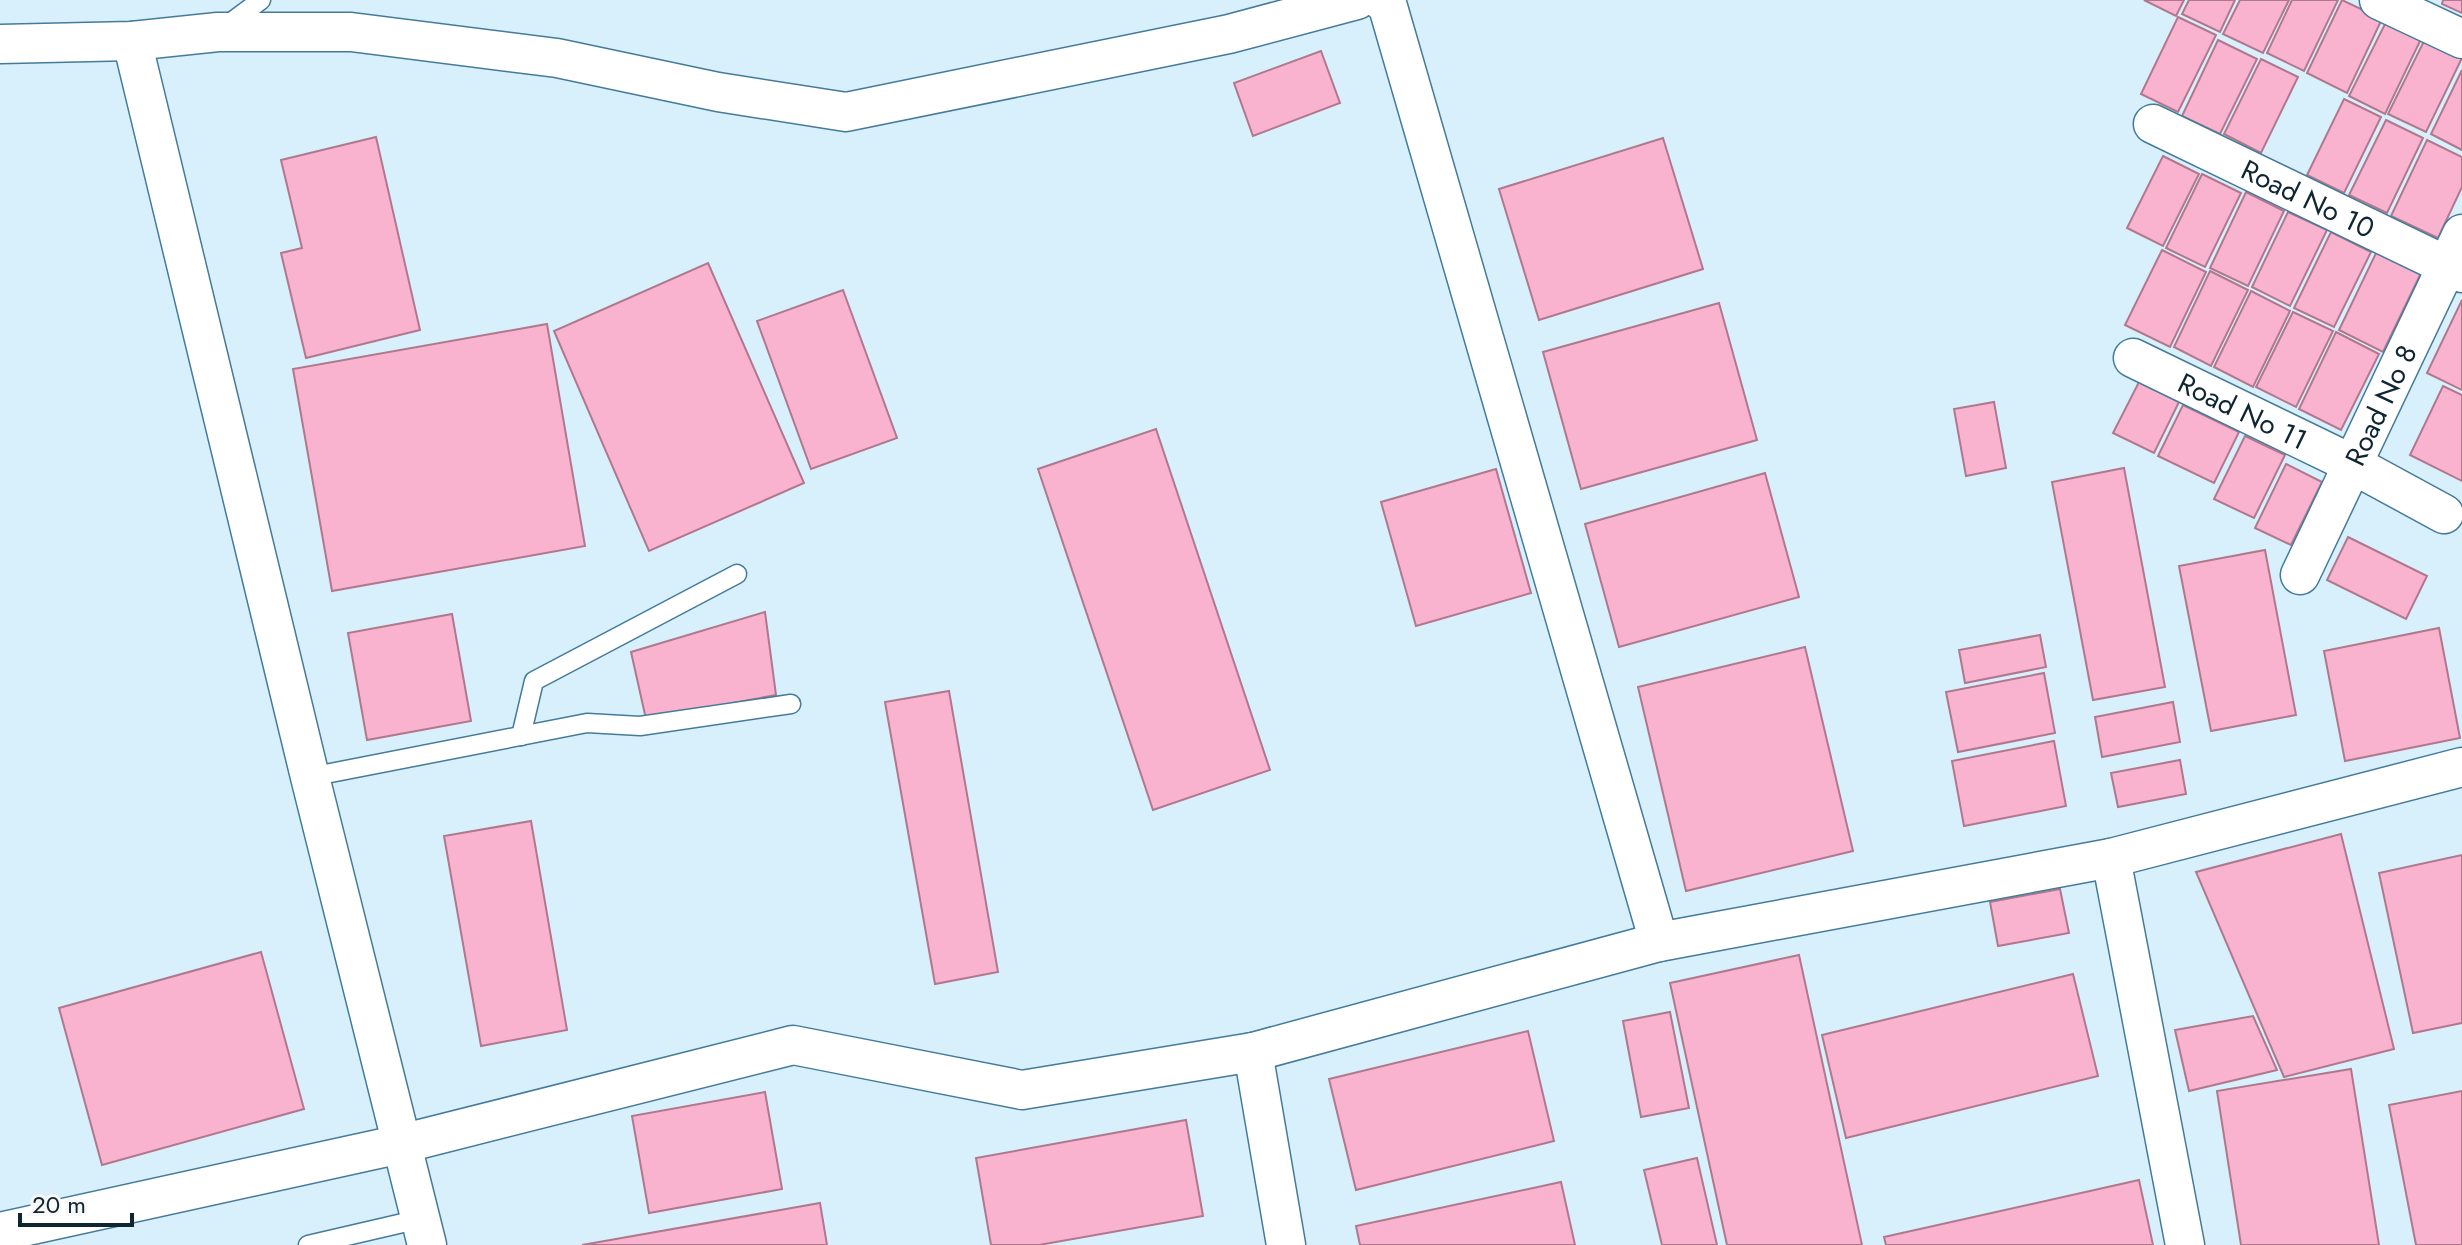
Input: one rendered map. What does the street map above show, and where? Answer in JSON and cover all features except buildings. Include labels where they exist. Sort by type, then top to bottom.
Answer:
[{"type":"street","points":[[0,44],[132,41],[218,32],[351,32],[543,56],[718,92],[846,112],[1229,34],[1357,0]]},
{"type":"street","points":[[1381,0],[1388,7],[1659,942]]},
{"type":"street","points":[[2379,0],[2462,39]]},
{"type":"street","points":[[132,41],[423,1232]]},
{"type":"street","name":"Road No 10","points":[[2153,124],[2457,257]]},
{"type":"street","name":"Road No 8","points":[[2300,575],[2352,464],[2457,257]]},
{"type":"street","name":"Road No 11","points":[[2133,358],[2352,464],[2444,514]]},
{"type":"street","points":[[0,1232],[401,1144],[793,1045],[1022,1090],[1253,1052],[1659,942],[2111,858],[2462,767]]},
{"type":"street","points":[[2111,858],[2185,1245]]},
{"type":"street","points":[[1253,1052],[1286,1245]]},
{"type":"lane","points":[[218,32],[261,0]]},
{"type":"lane","points":[[521,736],[534,681],[737,574]]},
{"type":"lane","points":[[310,777],[587,723],[640,726],[791,704]]},
{"type":"lane","points":[[308,1245],[423,1232]]}]
